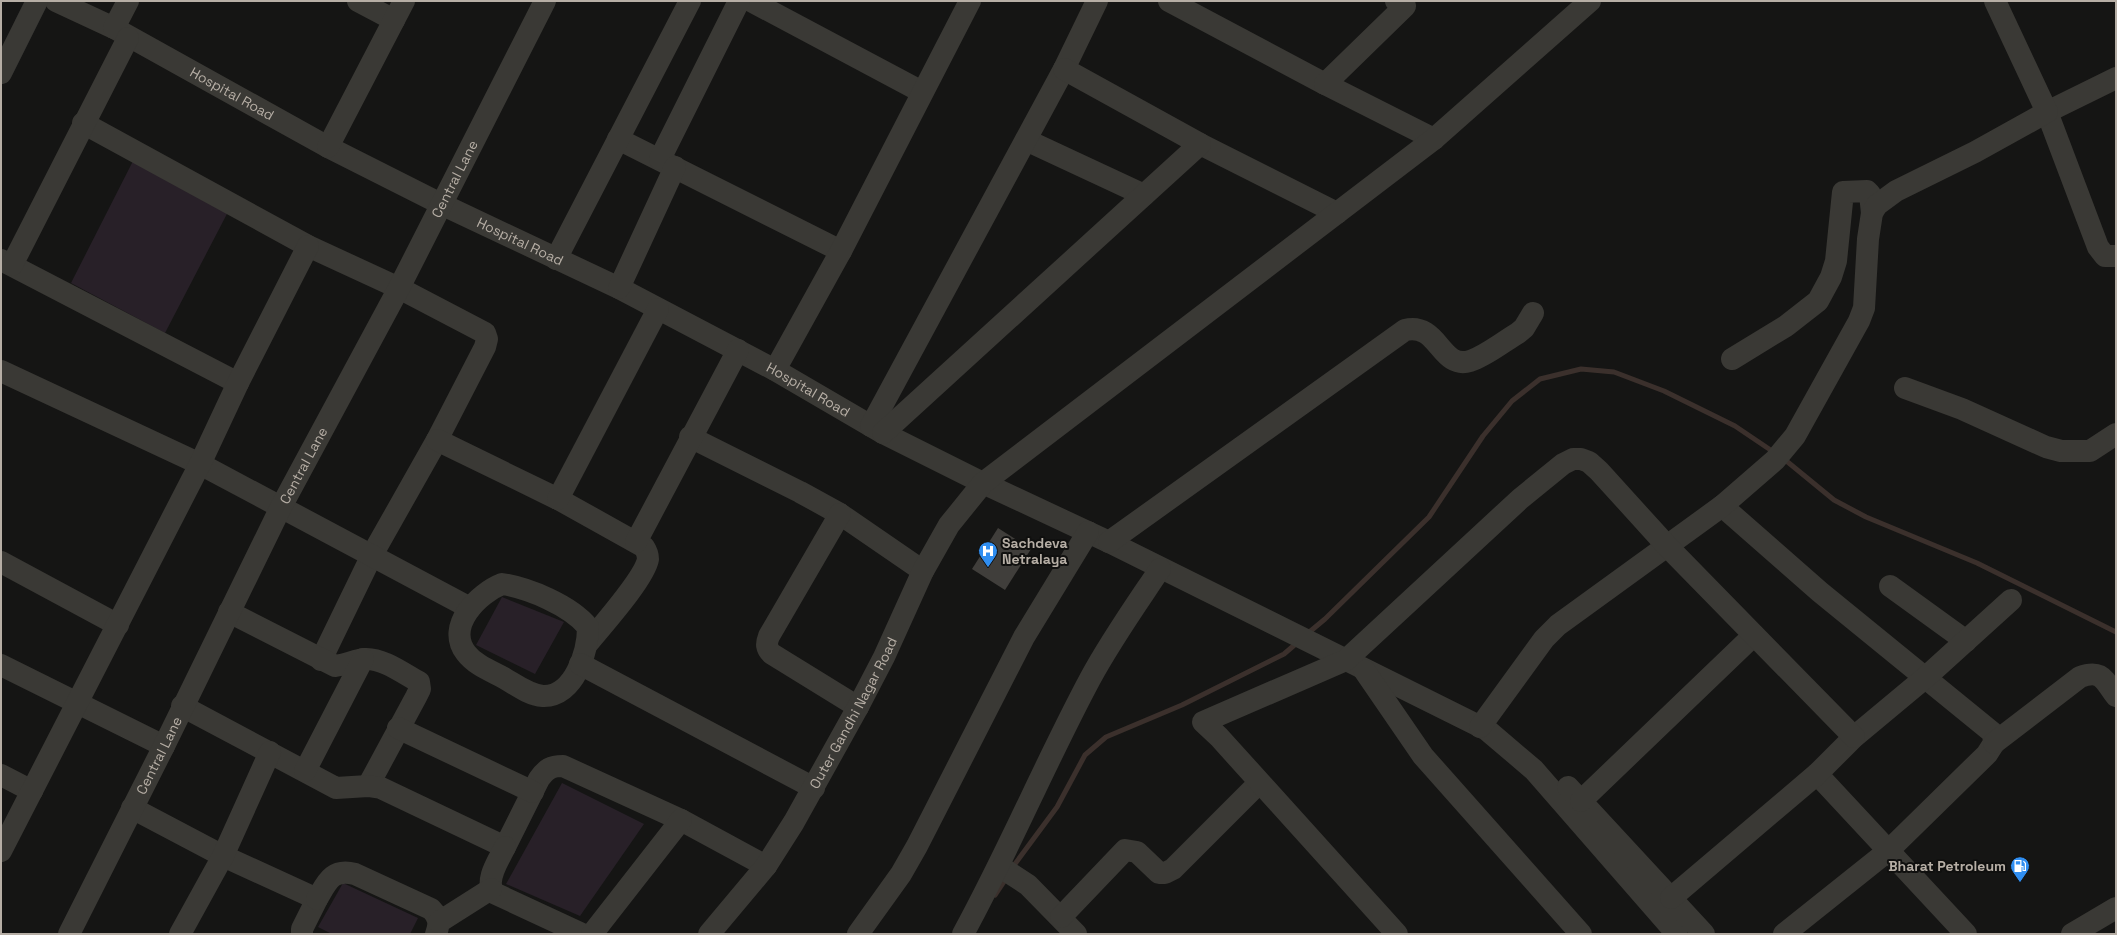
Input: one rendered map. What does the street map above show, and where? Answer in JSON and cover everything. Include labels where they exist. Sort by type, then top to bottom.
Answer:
[{"type":"street","points":[[1,73],[37,1]]},
{"type":"street","name":"Hospital Road","points":[[56,1],[121,33],[328,147],[440,204],[619,288],[738,350],[877,429],[983,483],[1109,542],[1160,569],[1347,660],[1483,729]]},
{"type":"street","points":[[128,1],[121,33],[83,123],[6,263],[238,383]]},
{"type":"street","points":[[358,1],[394,20]]},
{"type":"street","points":[[328,147],[404,1]]},
{"type":"street","name":"Central Lane","points":[[69,934],[164,746],[182,706],[281,507],[399,288],[440,204],[546,1]]},
{"type":"street","points":[[556,259],[690,1]]},
{"type":"street","points":[[619,288],[667,163],[739,1]]},
{"type":"street","points":[[751,1],[922,92]]},
{"type":"street","points":[[775,370],[841,251],[970,1]]},
{"type":"street","points":[[877,429],[1064,69],[1097,1]]},
{"type":"street","points":[[1169,1],[1324,84],[1434,139]]},
{"type":"street","name":"Outer Gandhi Nagar Road","points":[[709,934],[766,866],[814,788],[884,657],[924,571],[949,526],[983,483],[1434,139],[1590,1]]},
{"type":"street","points":[[1995,1],[2047,112],[2098,247],[2105,256],[2116,256]]},
{"type":"street","points":[[1324,84],[1404,3]]},
{"type":"street","points":[[1064,69],[1200,144],[1337,213]]},
{"type":"street","points":[[1872,213],[1877,205],[1896,191],[1975,152],[2047,112],[2116,78]]},
{"type":"street","points":[[83,123],[308,246],[399,288],[477,327],[485,333],[487,339],[485,347],[437,440],[372,555],[321,660]]},
{"type":"street","points":[[618,139],[841,251]]},
{"type":"street","points":[[1026,140],[1144,195]]},
{"type":"street","points":[[877,429],[1200,144]]},
{"type":"street","points":[[1483,729],[1544,639],[1558,625],[1668,547],[1722,506],[1778,456],[1795,436],[1859,321],[1864,308],[1868,245],[1872,213],[1870,194],[1855,191],[1843,192],[1839,246],[1836,261],[1831,277],[1818,301],[1786,326],[1732,359]]},
{"type":"street","points":[[1,851],[200,464],[238,383],[308,246]]},
{"type":"street","points":[[558,499],[658,309]]},
{"type":"street","points":[[1109,542],[1405,330],[1419,329],[1427,332],[1450,358],[1456,361],[1469,361],[1518,333],[1524,328],[1533,313]]},
{"type":"street","points":[[636,542],[690,437],[738,350]]},
{"type":"street","points":[[1,371],[200,464],[470,608]]},
{"type":"street","points":[[1905,388],[1962,409],[2046,447],[2061,451],[2080,453],[2090,451],[2116,434]]},
{"type":"street","points":[[690,437],[766,474],[840,514],[924,571]]},
{"type":"street","points":[[437,440],[558,499],[636,542],[647,551],[648,559],[645,566],[621,604],[588,643],[580,664],[564,689],[554,695],[541,696],[530,693],[473,661],[465,652],[460,632],[463,620],[470,608],[491,588],[502,584],[519,587],[573,612],[588,626],[588,643]]},
{"type":"street","points":[[1397,934],[1203,722],[1347,660],[1520,499],[1563,464],[1573,459],[1581,459],[1589,462],[1668,547],[1854,737]]},
{"type":"street","points":[[1722,506],[1820,592],[1987,727],[1993,733],[1994,743]]},
{"type":"street","points":[[840,514],[769,636],[767,643],[768,649],[772,654],[858,707]]},
{"type":"street","points":[[858,934],[901,874],[917,846],[1024,637],[1088,532]]},
{"type":"street","points":[[1,562],[118,625]]},
{"type":"street","points":[[964,934],[1002,868],[1091,678],[1119,630],[1160,569]]},
{"type":"street","points":[[1890,586],[1966,642]]},
{"type":"street","points":[[1671,898],[1817,774],[1854,737],[1926,677],[2012,600]]},
{"type":"street","points":[[229,612],[335,666],[363,659],[372,659],[381,662],[419,682],[418,693],[368,786]]},
{"type":"street","points":[[1581,801],[1754,635]]},
{"type":"street","points":[[305,771],[363,659]]},
{"type":"street","points":[[1347,660],[1423,756],[1581,934]]},
{"type":"street","points":[[580,664],[814,788]]},
{"type":"street","points":[[1,665],[164,746]]},
{"type":"street","points":[[1784,934],[1888,851],[1987,754],[1994,743],[2080,677],[2095,673],[2101,676],[2116,696]]},
{"type":"street","points":[[182,706],[336,788],[368,786],[380,788],[394,793],[504,847]]},
{"type":"street","points":[[398,728],[533,792]]},
{"type":"street","points":[[1483,729],[1511,734],[1523,740],[1704,934]]},
{"type":"street","points":[[1483,729],[1534,770],[1677,934]]},
{"type":"street","points":[[188,931],[270,752]]},
{"type":"street","points":[[582,934],[494,893],[491,889],[490,882],[493,872],[504,847],[546,770],[554,766],[563,766],[681,820],[766,866]]},
{"type":"street","points":[[1817,774],[1966,934]]},
{"type":"street","points":[[1,775],[32,791]]},
{"type":"street","points":[[1061,917],[1125,850],[1138,852],[1159,873],[1165,873],[1173,869],[1259,783]]},
{"type":"street","points":[[132,808],[223,856],[316,899]]},
{"type":"street","points":[[592,934],[681,820]]},
{"type":"street","points":[[1002,868],[1028,885],[1076,934]]},
{"type":"street","points":[[302,934],[302,929],[316,899],[329,879],[336,874],[346,872],[355,874],[431,909],[437,915],[437,928]]},
{"type":"street","points":[[437,928],[491,889]]},
{"type":"street","points":[[2072,934],[2116,908]]},
{"type":"shaded area","points":[[133,161],[229,210],[165,333],[71,283]]},
{"type":"shaded area","points":[[502,597],[564,622],[535,674],[476,645]]},
{"type":"shaded area","points":[[562,783],[644,824],[580,916],[506,884]]},
{"type":"shaded area","points":[[343,883],[418,918],[410,934],[332,934],[318,927]]},
{"type":"building","points":[[998,528],[1031,549],[1005,590],[972,569]]},
{"type":"waterway","points":[[1307,634],[1325,619],[1429,517],[1483,436],[1512,401],[1540,379],[1581,369],[1614,372],[1664,391],[1735,426],[1775,453]]},
{"type":"waterway","points":[[1784,459],[1834,500],[1866,517],[1977,563],[2116,632]]},
{"type":"waterway","points":[[1012,868],[1057,807],[1085,755],[1106,737],[1182,705],[1284,654],[1298,642]]},
{"type":"waterway","points":[[995,895],[1007,877]]},
{"type":"place","name":"Sachdeva Netralaya","points":[[988,568]]},
{"type":"place","name":"Bharat Petroleum","points":[[2020,883]]}]
